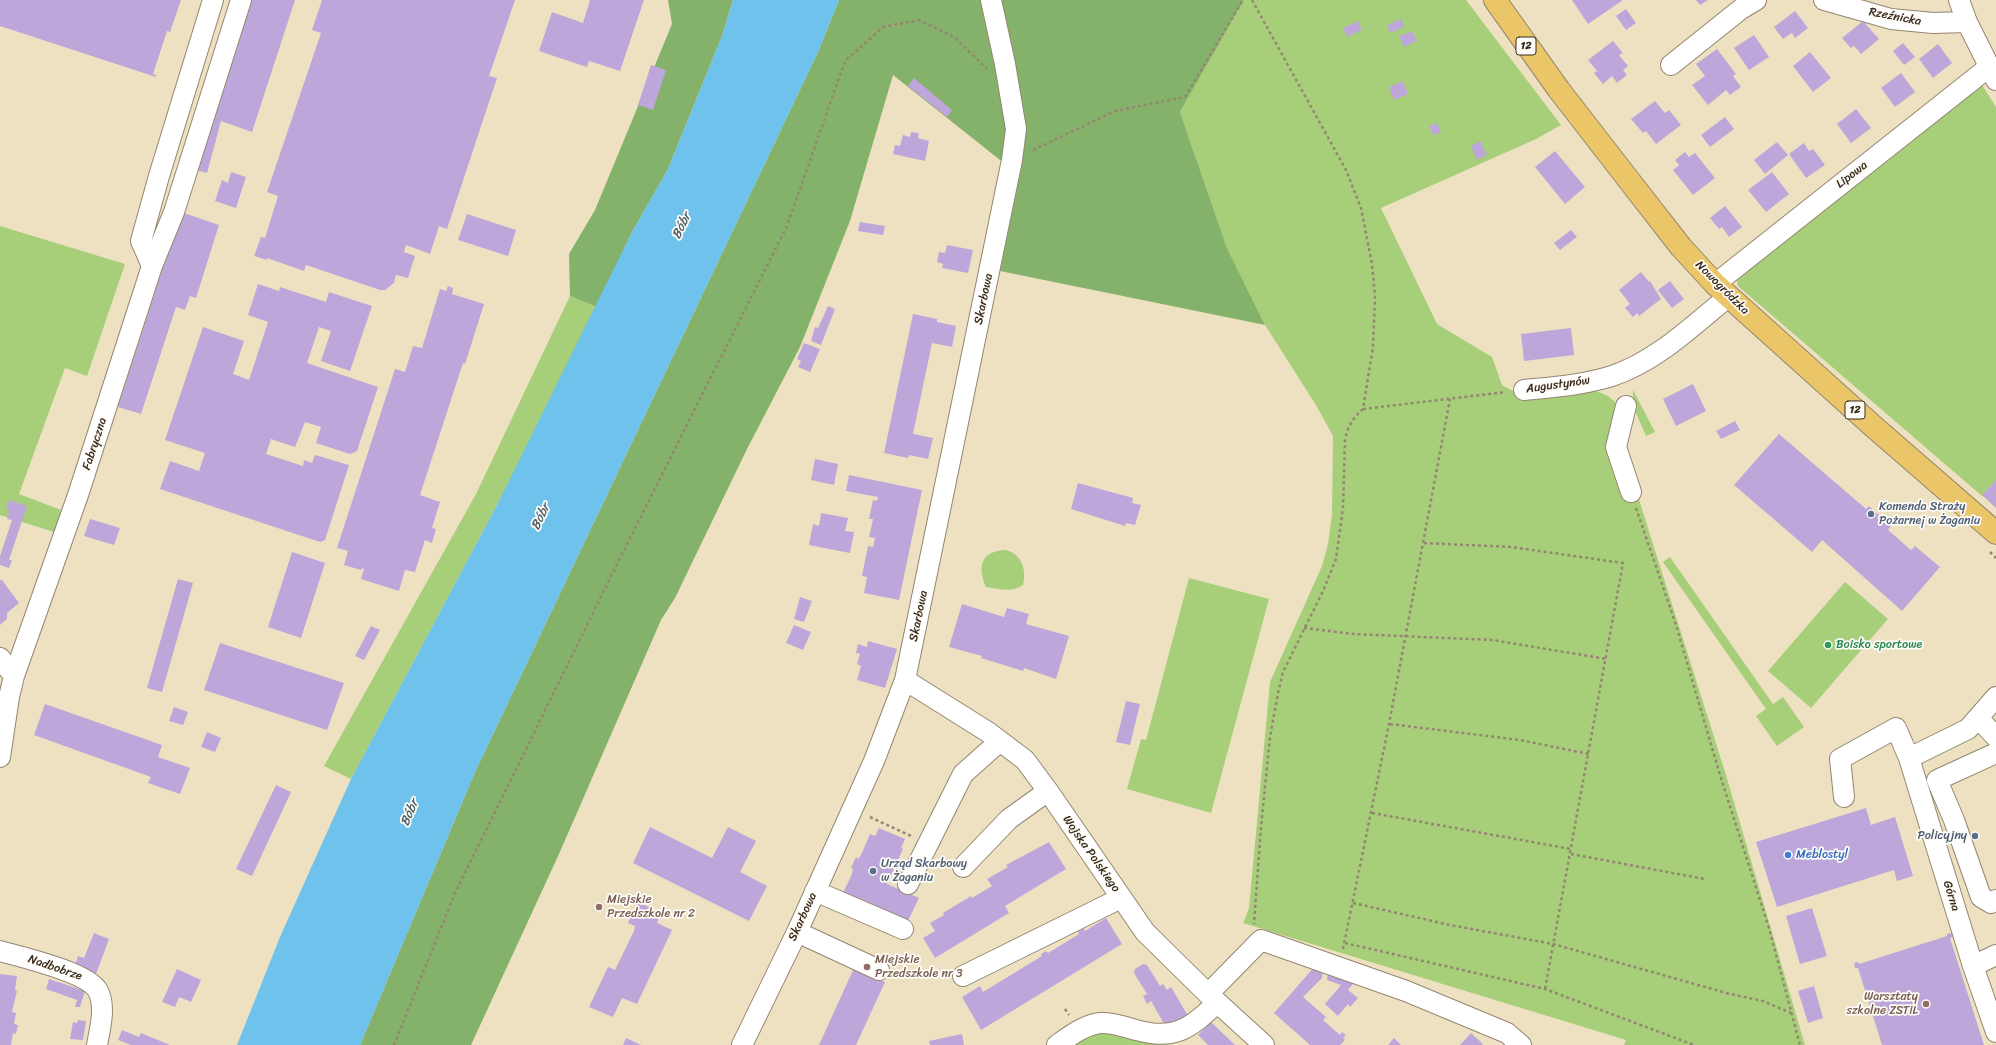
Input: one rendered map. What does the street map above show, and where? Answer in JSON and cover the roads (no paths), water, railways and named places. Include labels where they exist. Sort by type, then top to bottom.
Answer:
[{"type":"main road","name":"Nowogródzka","points":[[1495,0],[1559,90],[1635,188],[1682,247],[1722,291],[1996,533]]},
{"type":"street","points":[[152,266],[141,241],[159,176],[213,0]]},
{"type":"street","name":"Fabryczna","points":[[0,757],[9,697],[14,676],[78,494],[152,266],[174,212],[241,0]]},
{"type":"street","name":"Skarbowa","points":[[742,1045],[797,932],[874,760],[905,680],[1012,160],[1016,129],[1005,64],[991,0]]},
{"type":"street","points":[[1671,65],[1741,9],[1756,0]]},
{"type":"street","name":"Rzeźnicka","points":[[1824,0],[1891,18],[1933,23],[1967,22]]},
{"type":"street","points":[[1959,0],[1967,22],[1993,74]]},
{"type":"street","name":"Lipowa","points":[[1722,291],[1993,74]]},
{"type":"street","name":"Augustynów","points":[[1524,390],[1590,382],[1613,376],[1634,366],[1677,339],[1722,291]]},
{"type":"street","points":[[1626,406],[1616,447],[1631,492]]},
{"type":"street","points":[[0,658],[14,676]]},
{"type":"street","name":"Wojska Polskiego","points":[[905,680],[1000,741],[1024,760],[1048,791],[1145,932],[1264,1045]]},
{"type":"street","points":[[1909,758],[1968,729],[1996,697]]},
{"type":"street","points":[[1978,718],[1996,737]]},
{"type":"street","name":"Górna","points":[[1844,797],[1840,759],[1896,728],[1909,758],[1973,966],[1996,1032]]},
{"type":"street","points":[[908,884],[927,843],[963,774],[1000,741]]},
{"type":"street","points":[[1996,753],[1937,780],[1956,827],[1981,897],[1991,903],[1996,900]]},
{"type":"street","points":[[963,867],[1009,819],[1048,791]]},
{"type":"street","points":[[815,891],[903,929]]},
{"type":"street","points":[[963,976],[1121,898]]},
{"type":"street","points":[[797,932],[879,970]]},
{"type":"street","points":[[1182,1045],[1193,1025],[1213,998],[1261,940],[1406,991],[1507,1033],[1521,1045]]},
{"type":"street","name":"Nadbobrze","points":[[0,951],[79,976],[94,984],[99,992],[102,1010],[97,1045]]},
{"type":"street","points":[[1973,966],[1996,955]]},
{"type":"street","points":[[1057,1045],[1076,1032],[1099,1024],[1118,1024],[1147,1033],[1161,1035],[1175,1032],[1193,1025]]},
{"type":"water","name":"Bóbr","points":[[733,0],[839,0],[818,52],[475,772],[360,1045],[237,1045],[280,937],[351,779],[497,505],[631,234],[668,169],[722,36]]},
{"type":"place","name":"Komenda Straży Pożarnej w Żaganiu","points":[[1871,514]]},
{"type":"place","name":"Boisko sportowe","points":[[1828,645]]},
{"type":"place","name":"Policyjny","points":[[1975,836]]},
{"type":"place","name":"Meblostyl","points":[[1788,855]]},
{"type":"place","name":"Urząd Skarbowy w Żaganiu","points":[[873,871]]},
{"type":"place","name":"Miejskie Przedszkole nr 2","points":[[599,907]]},
{"type":"place","name":"Miejskie Przedszkole nr 3","points":[[867,967]]},
{"type":"place","name":"Warsztaty szkolne ZSTiL","points":[[1926,1004]]}]
